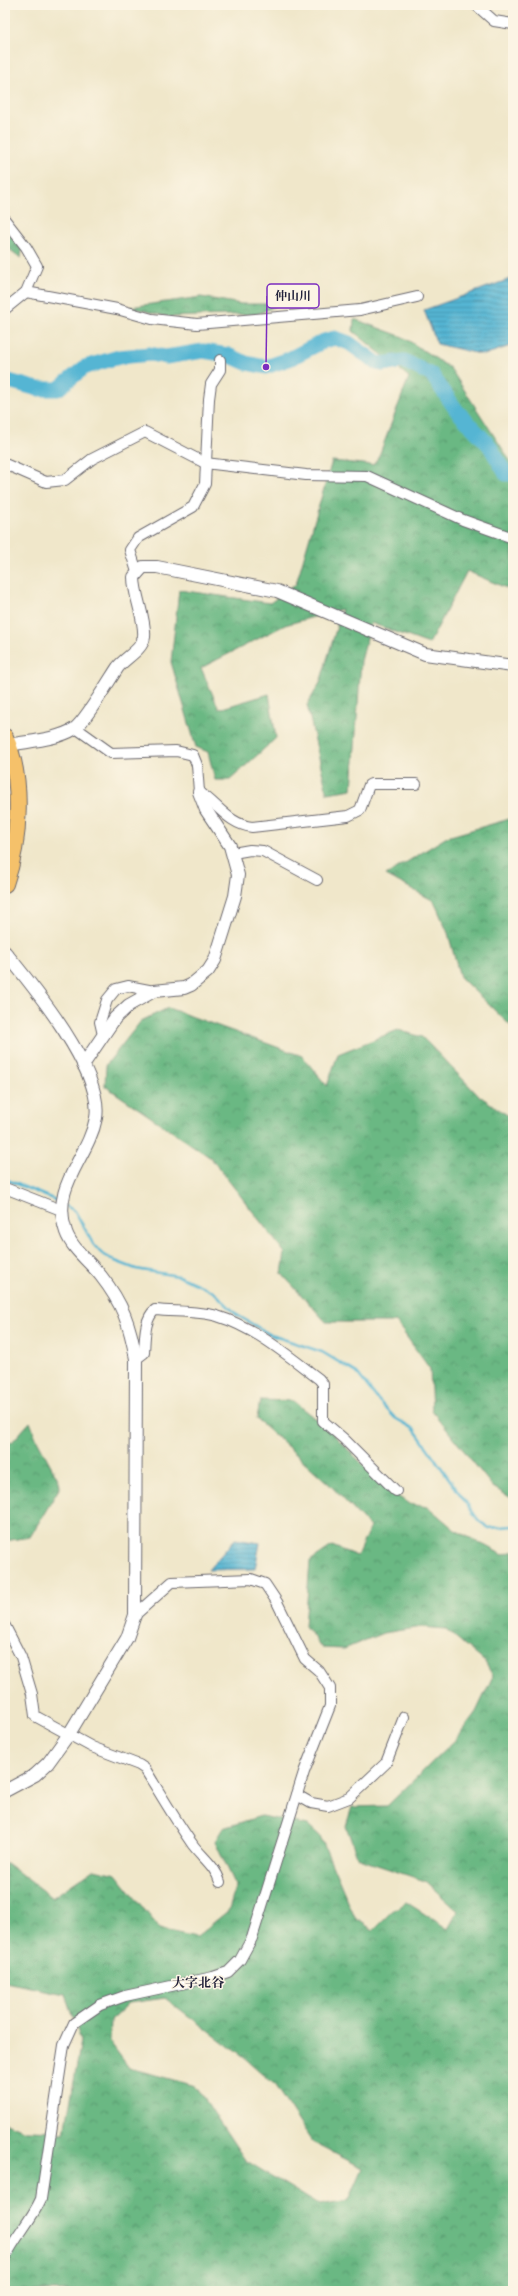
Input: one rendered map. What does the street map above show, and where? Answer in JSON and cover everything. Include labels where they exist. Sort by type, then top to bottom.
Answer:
[{"type":"main road","points":[[5,884],[13,862],[19,825],[14,766],[6,744]]},
{"type":"street","points":[[476,5],[494,21],[513,24]]},
{"type":"street","points":[[5,220],[26,247],[37,266],[26,292],[7,304]]},
{"type":"street","points":[[26,292],[117,309],[152,319],[197,324],[360,310],[417,297]]},
{"type":"street","points":[[138,572],[130,550],[138,538],[193,507],[205,484],[209,399],[211,384],[220,370],[220,360]]},
{"type":"street","points":[[5,464],[46,482],[65,480],[92,459],[145,432],[205,463],[306,475],[367,476],[463,520],[513,538]]},
{"type":"street","points":[[6,744],[64,734],[76,728],[120,665],[139,647],[144,638],[134,587],[134,577],[143,567],[157,567],[277,592],[425,654],[513,666]]},
{"type":"street","points":[[76,728],[111,753],[176,751],[193,755],[197,765],[199,792],[206,810],[233,853],[238,884],[215,960],[208,971],[191,985],[184,988],[154,991],[128,986],[116,989],[107,1000],[100,1022],[103,1035]]},
{"type":"street","points":[[199,792],[212,800],[226,816],[240,825],[252,827],[348,816],[360,810],[369,785],[371,784],[416,784]]},
{"type":"street","points":[[233,853],[250,850],[263,852],[317,880]]},
{"type":"street","points":[[5,952],[48,1004],[83,1065],[96,1098],[96,1118],[87,1142],[66,1185],[61,1210],[66,1232],[78,1251],[102,1276],[122,1308],[130,1326],[136,1358],[134,1615],[127,1638],[69,1734],[48,1762],[35,1775],[5,1791]]},
{"type":"street","points":[[83,1065],[115,1018],[129,1005],[154,991]]},
{"type":"street","points":[[5,1188],[61,1210]]},
{"type":"street","points":[[136,1358],[144,1353],[146,1328],[151,1314],[155,1310],[216,1316],[269,1341],[319,1379],[323,1384],[323,1421],[344,1439],[396,1492]]},
{"type":"street","points":[[5,2258],[11,2246],[33,2216],[41,2200],[64,2045],[74,2023],[100,2004],[125,1996],[213,1977],[228,1972],[240,1960],[252,1938],[297,1795],[330,1706],[330,1688],[319,1670],[305,1659],[271,1590],[265,1584],[251,1579],[183,1580],[172,1582],[134,1615]]},
{"type":"street","points":[[5,1626],[21,1657],[32,1694],[35,1716],[92,1747],[139,1765],[145,1769],[194,1846],[215,1871],[220,1882]]},
{"type":"street","points":[[297,1795],[311,1803],[328,1806],[349,1798],[386,1762],[404,1717]]},
{"type":"green space","points":[[5,229],[22,249],[21,258],[5,246]]},
{"type":"green space","points":[[201,297],[241,304],[280,304],[258,314],[168,317],[130,307]]},
{"type":"green space","points":[[354,319],[403,337],[450,368],[513,465],[513,591],[467,571],[429,644],[371,623],[361,661],[352,789],[327,793],[307,705],[320,683],[342,609],[285,625],[201,668],[219,709],[269,694],[276,738],[230,780],[215,780],[208,752],[196,747],[171,662],[179,590],[270,603],[296,584],[332,461],[373,465],[379,456],[409,377],[353,331]]},
{"type":"green space","points":[[513,818],[513,1028],[460,977],[448,933],[434,901],[386,875],[447,837]]},
{"type":"green space","points":[[168,1008],[302,1056],[327,1086],[338,1054],[398,1030],[422,1037],[478,1095],[513,1119],[513,1499],[493,1487],[432,1411],[430,1369],[396,1322],[326,1322],[282,1274],[285,1253],[211,1158],[105,1086],[106,1065],[141,1021]]},
{"type":"green space","points":[[260,1400],[293,1401],[328,1429],[386,1488],[409,1504],[428,1507],[455,1530],[503,1555],[513,1551],[513,2291],[5,2291],[5,2123],[26,2131],[65,2132],[81,2041],[65,1994],[5,1982],[5,1862],[52,1898],[94,1869],[116,1874],[160,1929],[196,1937],[229,1910],[236,1886],[215,1841],[223,1828],[261,1816],[308,1825],[320,1836],[355,1918],[373,1930],[391,1912],[406,1902],[448,1929],[458,1911],[425,1881],[365,1861],[357,1856],[346,1826],[352,1807],[387,1806],[455,1740],[476,1712],[493,1676],[485,1662],[446,1629],[422,1627],[383,1633],[344,1649],[322,1648],[305,1626],[310,1561],[332,1546],[357,1556],[370,1527],[330,1485],[257,1419]],"holes":[[[165,1998],[247,2060],[274,2084],[312,2142],[363,2168],[349,2200],[319,2205],[245,2160],[196,2086],[129,2068],[110,2042],[111,2020],[129,2003]]]},
{"type":"green space","points":[[30,1422],[36,1438],[59,1481],[60,1487],[30,1537],[5,1541],[5,1442],[12,1442]]},
{"type":"water","points":[[513,278],[513,345],[484,355],[437,344],[424,310]]},
{"type":"water","points":[[235,1539],[260,1543],[255,1569],[208,1570]]},
{"type":"waterway","points":[[5,380],[38,389],[58,389],[85,367],[119,357],[150,354],[166,357],[203,351],[228,355],[246,363],[266,367],[289,359],[324,341],[335,338],[349,343],[377,363],[383,364],[404,361],[432,375],[457,411],[489,445],[506,474],[513,474]]},
{"type":"waterway","points":[[5,1179],[60,1202]]},
{"type":"waterway","points":[[66,1206],[75,1211],[93,1244],[101,1253],[115,1261],[136,1269],[178,1276],[214,1292],[237,1315],[271,1335],[322,1352],[357,1373],[379,1401],[395,1418],[414,1429],[479,1521],[489,1528],[513,1526]]},
{"type":"place","name":"仲山川","points":[[266,367]]},
{"type":"district","name":"大字北谷","points":[[198,1982]]}]
